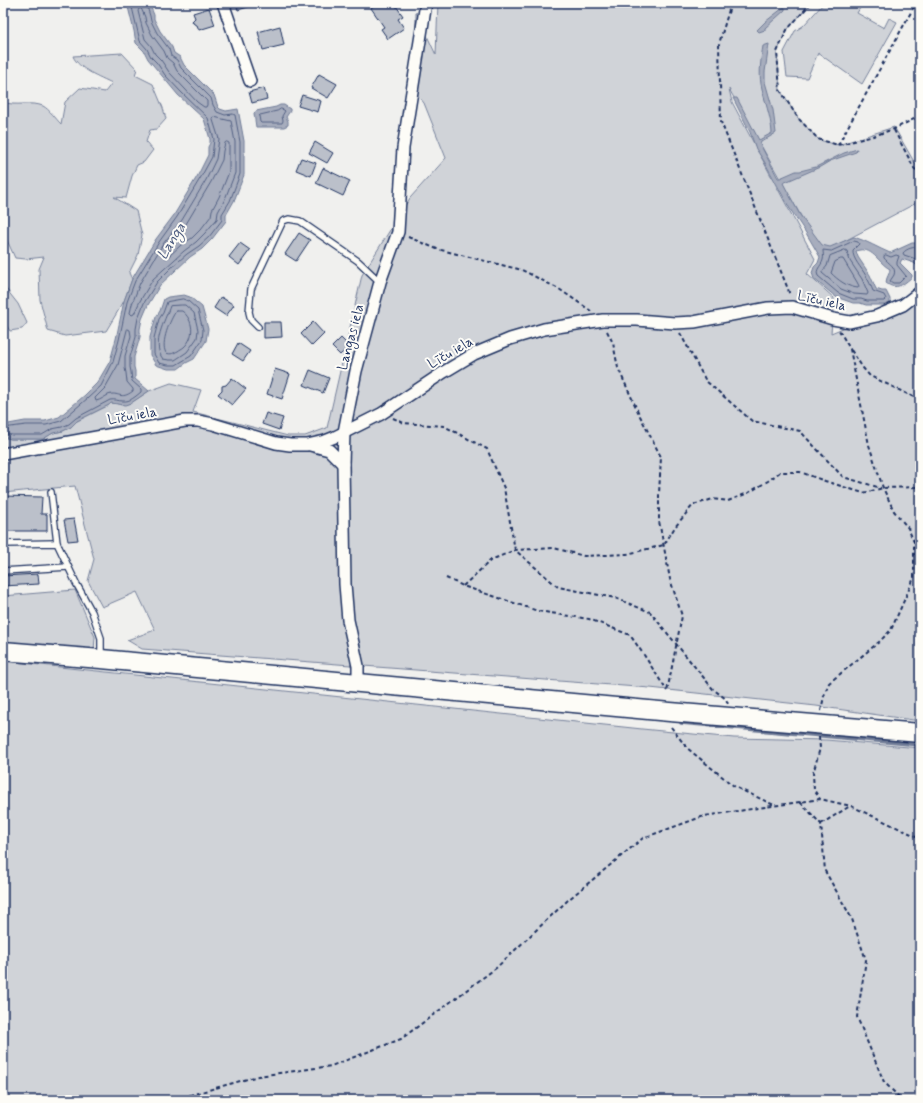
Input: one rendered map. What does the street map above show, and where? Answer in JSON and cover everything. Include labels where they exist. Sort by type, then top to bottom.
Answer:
[{"type":"main road","points":[[3,651],[358,682],[670,712],[920,733]]},
{"type":"street","points":[[223,3],[250,81]]},
{"type":"street","name":"Langas iela","points":[[358,682],[358,666],[348,620],[345,584],[343,464],[344,432],[356,371],[380,282],[398,232],[403,148],[426,3]]},
{"type":"street","name":"Līču iela","points":[[3,454],[185,421],[198,421],[213,424],[276,443],[290,445],[325,441],[381,414],[474,354],[510,339],[544,329],[603,320],[637,320],[675,323],[694,322],[768,308],[792,307],[833,319],[850,322],[877,316],[903,305],[920,292]]},
{"type":"street","points":[[307,444],[329,450],[343,464]]},
{"type":"lane","points":[[258,327],[251,320],[249,312],[251,289],[283,221],[289,219],[300,221],[358,261],[380,282]]},
{"type":"lane","points":[[51,492],[57,543],[92,612],[101,638],[101,659]]},
{"type":"lane","points":[[3,544],[57,543]]},
{"type":"lane","points":[[3,571],[68,567]]},
{"type":"path","points":[[731,3],[719,44],[721,122],[788,289],[792,307]]},
{"type":"path","points":[[811,3],[787,30],[777,52],[780,90],[798,118],[818,140],[838,145],[894,129],[920,116]]},
{"type":"path","points":[[838,145],[916,3]]},
{"type":"path","points":[[894,129],[914,168],[920,176]]},
{"type":"path","points":[[398,232],[437,249],[522,270],[559,289],[603,320],[613,343],[618,368],[661,457],[659,521],[670,579],[682,616],[667,692],[630,635],[589,619],[538,611],[463,586],[446,578]]},
{"type":"path","points":[[833,319],[850,349],[870,376],[920,400]]},
{"type":"path","points":[[675,323],[706,381],[752,421],[800,431],[843,476],[883,488]]},
{"type":"path","points":[[820,799],[814,790],[813,774],[820,748],[819,724],[824,696],[829,683],[879,642],[891,630],[914,578],[914,542],[908,528],[894,511],[883,488],[869,445],[850,349]]},
{"type":"path","points":[[381,414],[404,423],[444,426],[487,449],[504,488],[515,550],[558,587],[615,598],[650,612],[713,689],[726,699],[735,717]]},
{"type":"path","points":[[463,586],[491,560],[515,550],[554,548],[584,556],[627,554],[664,545],[675,527],[693,505],[713,499],[728,501],[748,493],[780,472],[800,472],[825,482],[863,493],[883,488],[920,487]]},
{"type":"path","points":[[914,542],[920,532]]},
{"type":"path","points":[[670,712],[670,727],[687,748],[735,787],[774,806]]},
{"type":"path","points":[[176,1100],[258,1076],[331,1066],[401,1039],[496,968],[568,900],[643,838],[704,816],[820,799],[851,806],[920,838]]},
{"type":"path","points":[[800,802],[821,824],[825,871],[852,919],[866,960],[857,1017],[884,1082],[902,1100]]},
{"type":"path","points":[[821,824],[851,806]]},
{"type":"shaded area","points":[[438,3],[811,3],[787,30],[777,52],[780,90],[798,118],[819,140],[838,145],[894,127],[920,172],[920,201],[822,253],[729,89],[732,102],[815,259],[807,274],[834,298],[831,333],[920,296],[920,721],[816,706],[650,688],[142,649],[127,640],[155,630],[137,592],[102,607],[88,581],[94,559],[75,486],[3,493],[3,437],[11,439],[43,439],[53,433],[63,431],[71,427],[77,421],[111,403],[121,405],[131,403],[149,391],[171,383],[201,390],[193,412],[288,436],[305,436],[327,428],[362,275],[410,198],[446,158],[424,103],[415,92],[416,12],[436,55]]},
{"type":"shaded area","points":[[824,3],[863,3],[857,13],[884,28],[889,18],[897,22],[862,84],[818,53],[807,78],[787,77],[784,52],[795,31],[803,26]]},
{"type":"shaded area","points":[[122,53],[137,69],[135,75],[153,84],[166,119],[157,129],[150,130],[146,142],[153,150],[144,162],[137,165],[132,176],[126,198],[114,197],[136,211],[142,235],[138,255],[129,273],[132,279],[124,301],[106,331],[65,336],[48,331],[40,300],[39,269],[44,257],[26,259],[15,258],[6,238],[3,238],[3,102],[43,106],[61,124],[65,102],[80,88],[105,92],[112,83],[84,69],[73,56]]},
{"type":"shaded area","points":[[3,285],[18,304],[27,323],[22,329],[10,331],[3,320]]},
{"type":"shaded area","points":[[75,590],[95,637],[94,651],[3,643],[3,596]]},
{"type":"shaded area","points":[[3,661],[734,738],[826,740],[920,748],[920,1100],[3,1100]]},
{"type":"water","name":"Langa","points":[[127,3],[149,3],[160,31],[172,47],[174,53],[180,57],[184,65],[214,95],[218,107],[226,111],[238,109],[244,141],[244,175],[234,201],[226,215],[226,221],[202,249],[190,257],[160,285],[148,305],[142,319],[140,337],[134,357],[134,367],[135,379],[149,391],[131,403],[125,405],[111,403],[77,421],[71,427],[63,431],[53,433],[43,439],[11,439],[3,437],[3,425],[25,421],[45,421],[59,417],[97,383],[110,361],[124,301],[132,279],[156,239],[174,215],[208,155],[210,139],[204,119],[178,95],[136,43]]},
{"type":"water","points":[[785,8],[785,10],[765,28],[765,30],[759,32],[757,30],[765,22]]},
{"type":"water","points":[[769,44],[765,82],[773,110],[776,133],[760,144],[778,178],[796,171],[816,167],[844,153],[857,149],[856,152],[830,161],[783,183],[800,215],[822,245],[830,247],[854,237],[890,253],[912,243],[920,243],[920,269],[914,263],[902,259],[900,263],[912,275],[912,277],[900,286],[893,286],[886,283],[890,269],[871,252],[866,250],[856,251],[858,257],[870,275],[876,289],[886,291],[890,299],[890,303],[886,305],[866,305],[853,303],[836,297],[814,279],[812,273],[820,257],[790,209],[756,149],[750,132],[733,98],[737,98],[759,140],[772,133],[760,75],[763,46]]},
{"type":"water","points":[[284,105],[290,109],[286,117],[288,125],[284,127],[256,127],[254,113],[256,111]]},
{"type":"water","points":[[184,295],[190,297],[202,307],[208,329],[206,341],[194,359],[178,369],[168,369],[156,365],[150,355],[150,337],[156,317],[160,311],[164,299]]},
{"type":"building","points":[[236,3],[247,3],[248,7],[238,10]]},
{"type":"building","points":[[377,3],[394,3],[403,16],[398,19],[404,28],[388,39],[381,29],[384,27],[371,8]]},
{"type":"building","points":[[209,8],[215,25],[199,30],[197,25],[192,21],[195,18],[193,13]]},
{"type":"building","points":[[280,26],[284,45],[263,50],[258,32]]},
{"type":"building","points":[[319,74],[337,84],[328,98],[311,88]]},
{"type":"building","points":[[264,88],[267,99],[252,103],[249,92]]},
{"type":"building","points":[[302,95],[321,101],[318,112],[298,106]]},
{"type":"building","points":[[315,142],[333,153],[327,163],[309,153]]},
{"type":"building","points":[[301,158],[316,163],[311,176],[296,170]]},
{"type":"building","points":[[323,168],[350,181],[343,196],[316,183]]},
{"type":"building","points":[[299,233],[310,240],[296,261],[285,254]]},
{"type":"building","points":[[240,243],[250,250],[239,265],[229,257]]},
{"type":"building","points":[[221,297],[234,305],[226,316],[214,308]]},
{"type":"building","points":[[264,322],[281,322],[282,337],[264,338]]},
{"type":"building","points":[[313,322],[324,334],[312,346],[301,334]]},
{"type":"building","points":[[341,338],[349,346],[340,355],[332,347]]},
{"type":"building","points":[[238,343],[250,351],[243,361],[232,354]]},
{"type":"building","points":[[275,369],[290,374],[282,399],[267,394]]},
{"type":"building","points":[[310,370],[329,378],[323,393],[304,385]]},
{"type":"building","points":[[232,378],[246,389],[232,405],[218,394],[222,390],[222,386],[226,385]]},
{"type":"building","points":[[266,413],[283,418],[279,430],[262,424]]},
{"type":"building","points":[[3,496],[42,497],[41,514],[47,514],[47,531],[3,531]]},
{"type":"building","points":[[74,519],[78,540],[68,541],[64,520]]},
{"type":"building","points":[[38,574],[39,584],[3,586],[3,576]]},
{"type":"waterway","points":[[681,723],[920,745]]}]
